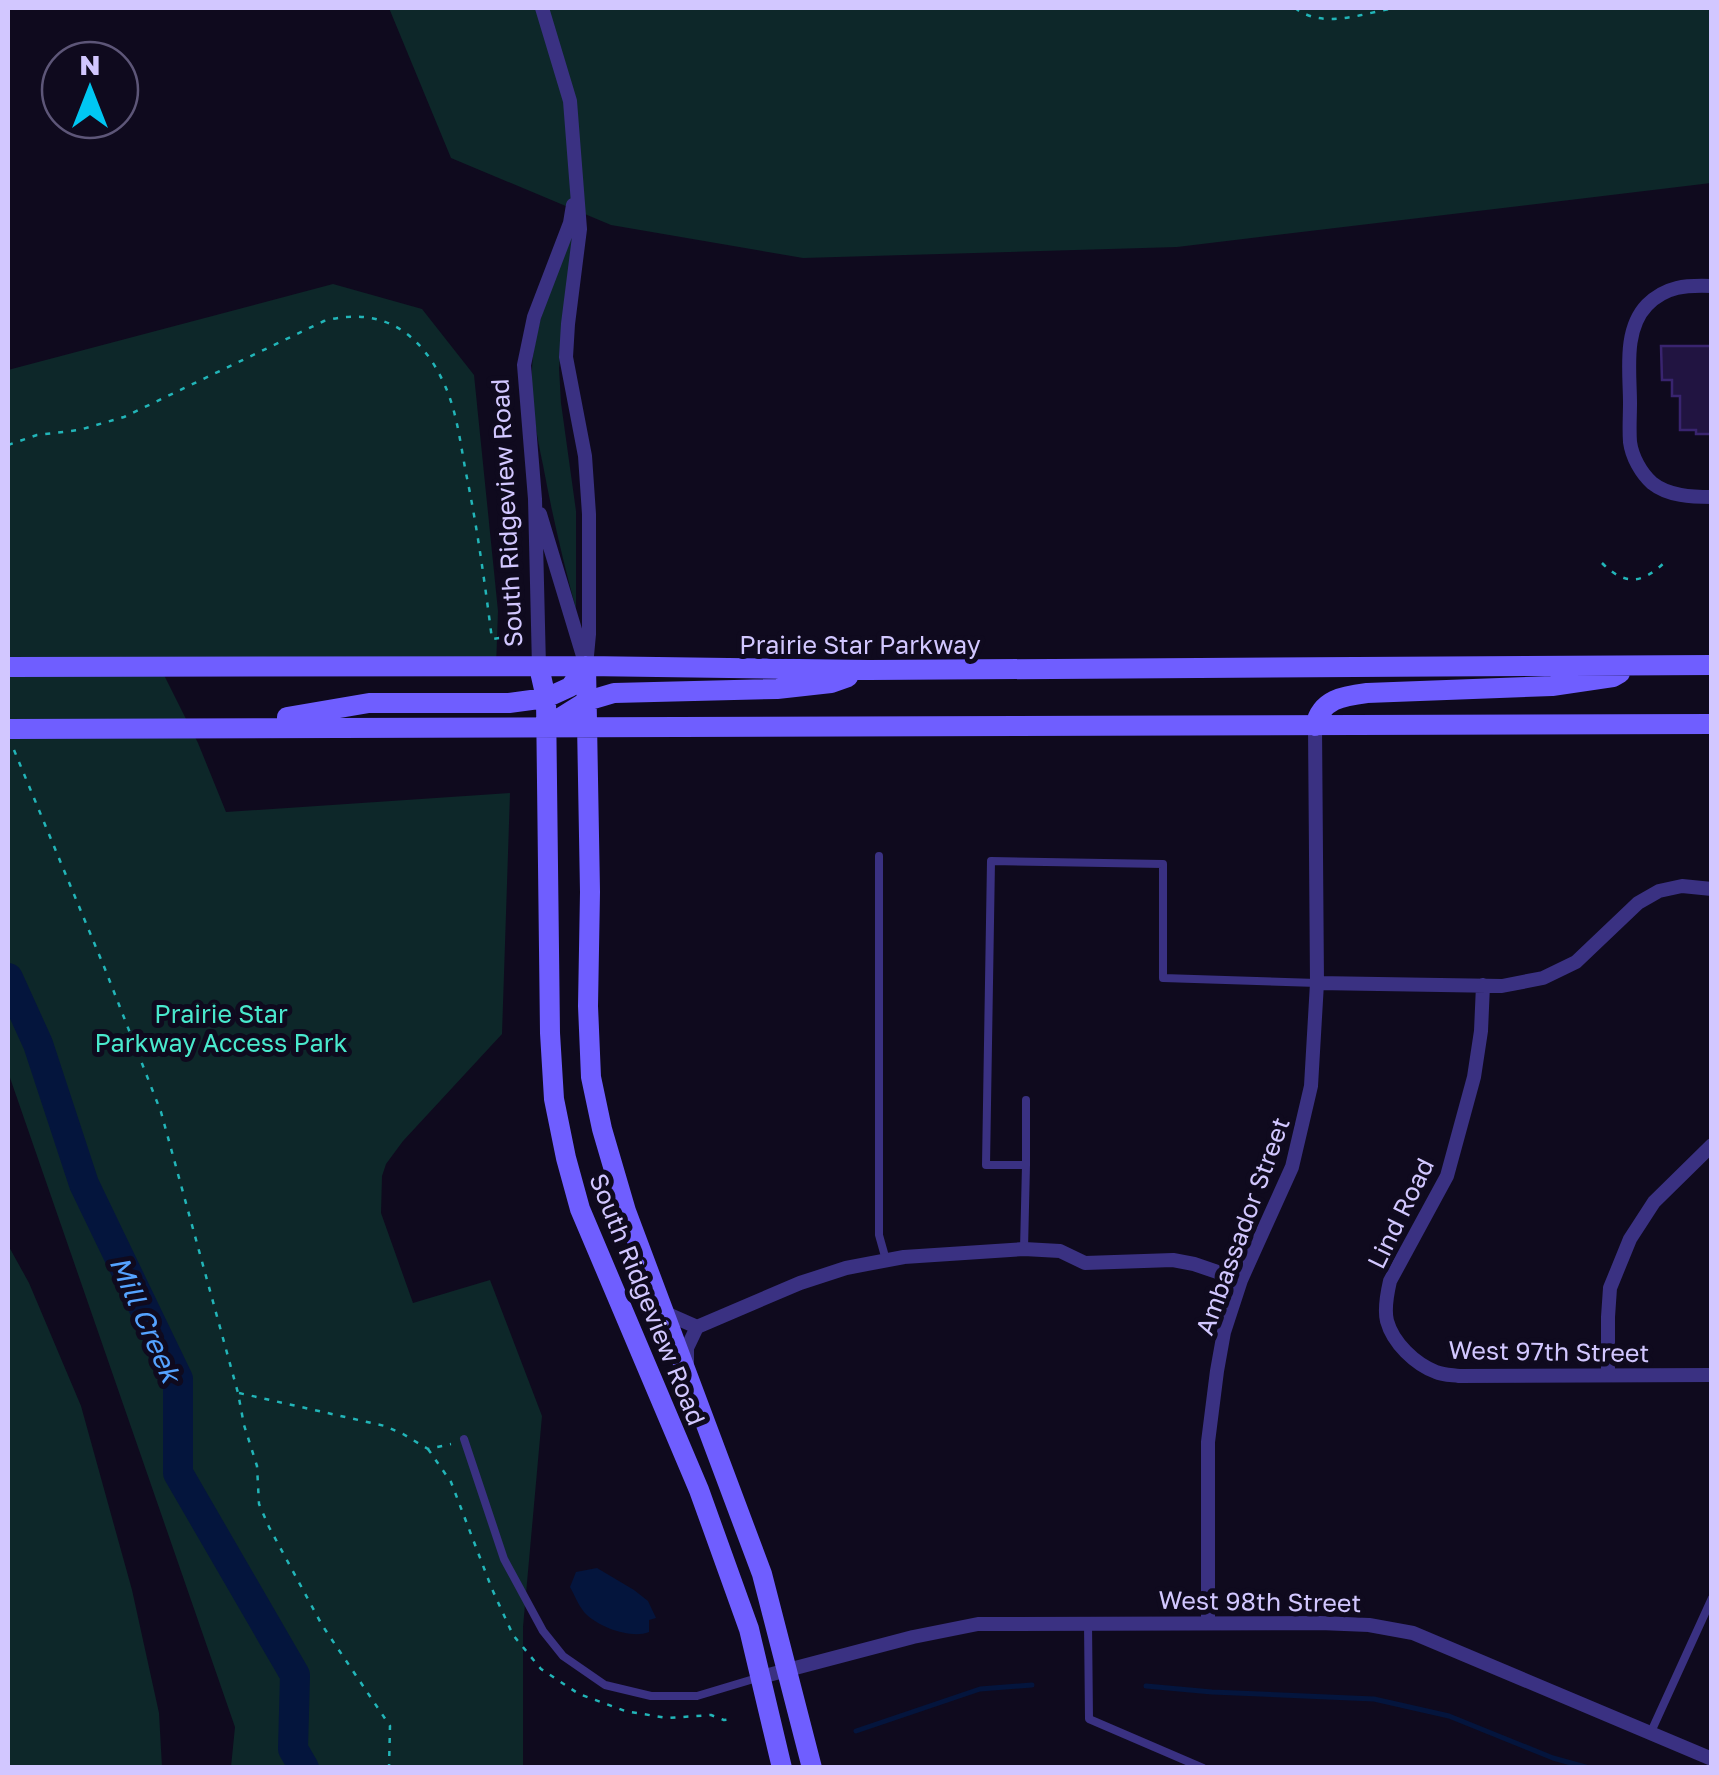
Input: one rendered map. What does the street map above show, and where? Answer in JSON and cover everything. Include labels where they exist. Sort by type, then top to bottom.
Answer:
[{"type":"main road","points":[[1316,726],[1326,704],[1342,696],[1552,686],[1613,677],[1635,665]]},
{"type":"main road","name":"Prairie Star Parkway","points":[[8,667],[586,666],[869,670],[1712,665]]},
{"type":"main road","name":"South Ridgeview Road","points":[[586,666],[596,698],[588,726],[591,1077],[626,1211],[762,1574],[812,1768]]},
{"type":"main road","points":[[254,727],[291,716],[370,704],[509,703],[546,698],[570,687],[586,666]]},
{"type":"main road","name":"South Ridgeview Road","points":[[540,667],[546,698],[550,1033],[554,1099],[566,1158],[580,1209],[699,1490],[750,1629],[782,1768]]},
{"type":"main road","points":[[545,726],[596,698],[644,691],[777,689],[831,683],[869,670]]},
{"type":"main road","points":[[596,698],[643,726]]},
{"type":"main road","points":[[10,739],[254,727],[1708,724]]},
{"type":"street","points":[[542,8],[570,100],[577,185]]},
{"type":"street","name":"South Ridgeview Road","points":[[540,667],[535,499],[524,365],[534,317],[570,223],[577,185]]},
{"type":"street","name":"South Ridgeview Road","points":[[577,185],[580,229],[566,357],[584,456],[589,514],[586,666]]},
{"type":"street","points":[[1712,286],[1670,288],[1658,295],[1640,314],[1630,353],[1630,445],[1642,472],[1656,486],[1683,496],[1712,496]]},
{"type":"street","points":[[535,499],[586,666]]},
{"type":"street","name":"Ambassador Street","points":[[1208,1622],[1209,1424],[1224,1332],[1240,1280],[1292,1167],[1311,1086],[1318,982],[1316,726]]},
{"type":"street","points":[[1318,982],[1502,986],[1543,978],[1576,962],[1638,903],[1682,886],[1712,889]]},
{"type":"street","name":"Lind Road","points":[[1397,1340],[1387,1320],[1390,1282],[1447,1176],[1474,1077],[1482,985]]},
{"type":"street","points":[[1608,1375],[1610,1288],[1630,1239],[1654,1202],[1712,1145]]},
{"type":"street","points":[[686,1374],[687,1348],[697,1327],[800,1283],[886,1260],[1024,1249],[1060,1251],[1086,1263],[1174,1260],[1240,1280]]},
{"type":"street","points":[[663,1312],[697,1327]]},
{"type":"street","name":"West 97th Street","points":[[1397,1340],[1414,1359],[1437,1373],[1460,1376],[1712,1375]]},
{"type":"street","name":"West 98th Street","points":[[761,1677],[912,1637],[978,1624],[1370,1624],[1413,1633],[1712,1759]]},
{"type":"lane","points":[[879,856],[879,1234],[886,1260]]},
{"type":"lane","points":[[1026,1165],[986,1165],[990,861],[1163,864],[1163,978],[1318,982]]},
{"type":"lane","points":[[1024,1249],[1026,1100]]},
{"type":"lane","points":[[464,1439],[504,1559],[543,1631],[564,1656],[605,1686],[651,1696],[698,1696],[761,1677]]},
{"type":"lane","points":[[1650,1734],[1712,1598]]},
{"type":"lane","points":[[1088,1623],[1089,1719],[1203,1768]]},
{"type":"path","points":[[1296,8],[1323,20],[1395,8]]},
{"type":"path","points":[[8,445],[124,417],[324,321],[344,316],[378,318],[424,349],[448,390],[478,534],[492,640],[521,635]]},
{"type":"path","points":[[1602,563],[1613,574],[1640,579],[1665,562]]},
{"type":"path","points":[[10,739],[161,1112],[257,1466],[259,1504],[322,1625],[390,1726],[390,1768]]},
{"type":"path","points":[[238,1392],[385,1426],[428,1449],[464,1439]]},
{"type":"green space","points":[[389,8],[1711,8],[1711,183],[1177,247],[803,258],[611,225],[451,158]]},
{"type":"green space","points":[[568,238],[573,238],[559,368],[576,511],[576,609],[540,451],[532,378],[540,321]]},
{"type":"green space","name":"Prairie Star Parkway Access Park","points":[[333,284],[422,309],[474,375],[498,611],[496,667],[160,667],[198,743],[226,812],[510,793],[502,1034],[386,1164],[381,1213],[413,1303],[490,1280],[542,1416],[523,1627],[523,1767],[231,1767],[235,1727],[8,1072],[8,370]]},
{"type":"green space","points":[[8,1245],[29,1283],[81,1406],[132,1590],[159,1713],[162,1767],[8,1767]]},
{"type":"water","points":[[597,1568],[648,1601],[656,1618],[649,1620],[649,1632],[617,1631],[584,1612],[570,1587],[576,1572]]},
{"type":"building","points":[[1661,346],[1712,346],[1712,434],[1680,430],[1680,396],[1672,396],[1672,380],[1662,380]]},
{"type":"waterway","name":"Mill Creek","points":[[8,978],[38,1044],[84,1184],[178,1379],[178,1473],[295,1675],[293,1749],[304,1768]]},
{"type":"waterway","points":[[856,1731],[980,1689],[1032,1685]]},
{"type":"waterway","points":[[1146,1686],[1374,1699],[1449,1716],[1553,1758],[1589,1768]]}]
